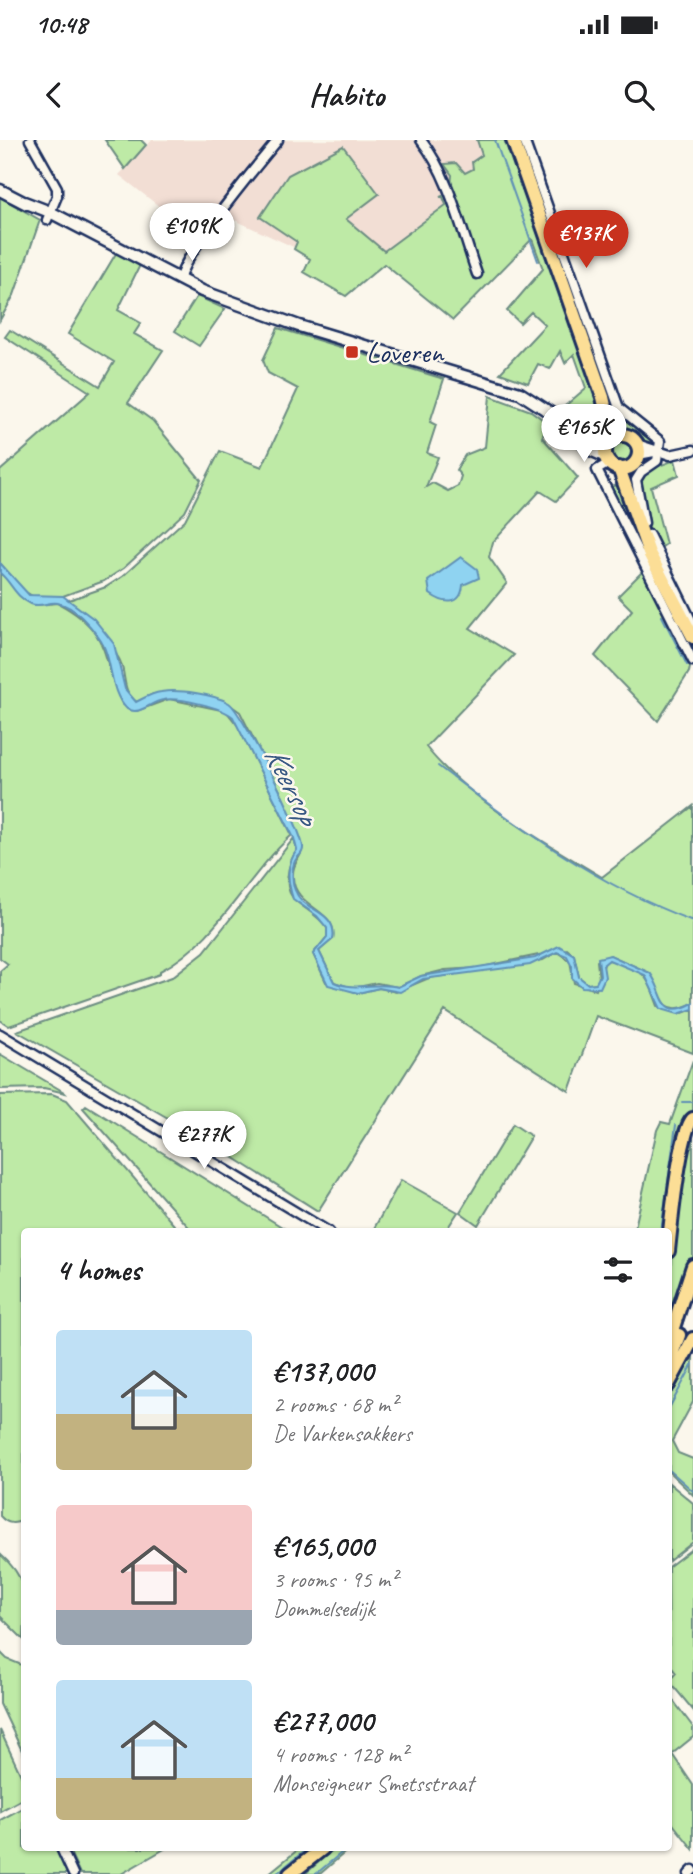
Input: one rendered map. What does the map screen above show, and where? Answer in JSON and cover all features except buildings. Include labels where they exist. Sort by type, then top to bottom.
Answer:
[{"type":"main road","points":[[513,140],[603,397],[615,453],[632,509],[657,571],[693,637]]},
{"type":"main road","points":[[615,453],[637,450]]},
{"type":"main road","points":[[615,453],[637,450]]},
{"type":"main road","points":[[671,1228],[687,1125],[693,1119]]},
{"type":"main road","points":[[672,1331],[693,1266]]},
{"type":"main road","points":[[672,1352],[693,1292]]},
{"type":"main road","points":[[672,1377],[693,1339]]},
{"type":"main road","points":[[290,1874],[319,1851]]},
{"type":"main road","points":[[302,1874],[329,1851]]},
{"type":"street","points":[[30,140],[57,188],[57,196],[49,216]]},
{"type":"street","points":[[181,277],[220,212],[278,140]]},
{"type":"street","points":[[421,140],[433,156],[442,176],[477,274]]},
{"type":"street","points":[[524,140],[619,408],[658,438],[654,466],[641,472],[636,480],[640,508],[652,542],[693,624]]},
{"type":"street","points":[[0,190],[210,292],[299,326],[507,388],[554,415],[594,453],[615,453]]},
{"type":"street","points":[[637,450],[677,455],[693,450]]},
{"type":"street","points":[[615,453],[597,470],[693,662]]},
{"type":"street","points":[[0,1034],[93,1087],[322,1228]]},
{"type":"street","points":[[62,1851],[74,1874]]},
{"type":"street","points":[[689,1874],[693,1870]]},
{"type":"shaded area","points":[[152,140],[482,140],[521,245],[453,308],[335,230],[313,256],[226,216],[206,243],[119,175]]},
{"type":"green space","points":[[105,140],[141,140],[146,145],[125,169]]},
{"type":"green space","points":[[477,140],[508,140],[607,424],[584,428],[586,424],[565,406],[586,388],[574,354],[565,363],[560,351],[550,369],[538,364],[528,383],[500,373],[545,325],[531,312],[520,323],[507,311],[543,269],[532,239],[453,320],[384,264],[346,296],[304,272],[310,259],[294,249],[297,242],[260,217],[288,175],[343,146],[379,194],[346,219],[384,251],[446,205],[443,197],[440,197],[445,195],[476,277],[481,275],[451,186],[452,175],[444,164],[456,163],[465,173],[473,169],[472,162],[482,155]]},
{"type":"green space","points":[[0,197],[40,220],[14,295],[0,320]]},
{"type":"green space","points":[[118,250],[142,261],[118,310],[141,323],[134,334],[163,350],[128,403],[153,421],[201,480],[185,512],[124,568],[104,581],[63,596],[36,598],[24,591],[0,563],[0,471],[90,392],[5,337],[10,330],[100,386],[114,362],[68,334]]},
{"type":"green space","points":[[197,296],[225,309],[199,346],[175,331]]},
{"type":"green space","points":[[278,328],[444,379],[430,422],[436,425],[427,453],[438,457],[426,487],[433,483],[448,491],[458,486],[461,476],[456,470],[465,455],[485,447],[490,396],[531,411],[549,424],[542,437],[578,478],[556,501],[540,491],[493,542],[489,557],[507,583],[470,628],[514,655],[426,747],[442,765],[484,801],[602,877],[693,806],[693,1003],[683,1007],[669,1007],[660,997],[650,973],[610,955],[597,961],[599,979],[596,983],[588,984],[579,977],[574,955],[567,949],[477,968],[445,970],[421,976],[398,987],[377,983],[353,988],[334,982],[319,951],[333,939],[333,929],[329,921],[295,888],[293,872],[303,847],[281,793],[240,712],[223,700],[172,692],[153,694],[137,702],[126,688],[116,654],[69,600],[106,587],[123,576],[185,520],[220,451],[262,467],[298,389],[268,373],[263,360]]},
{"type":"green space","points":[[629,418],[655,436],[657,445],[640,441],[630,435],[619,422]]},
{"type":"green space","points":[[622,440],[630,443],[633,451],[630,459],[622,462],[614,459],[611,451],[614,443]]},
{"type":"green space","points":[[675,460],[679,475],[651,487],[666,544],[659,549],[642,511],[640,481],[642,472]]},
{"type":"green space","points":[[621,483],[665,593],[693,646],[693,657],[610,488]]},
{"type":"green space","points":[[645,569],[691,663],[689,672],[658,721],[595,656],[632,610],[618,596]]},
{"type":"green space","points":[[0,573],[38,605],[58,603],[89,625],[103,648],[122,704],[137,711],[169,699],[226,711],[238,726],[292,835],[215,926],[180,958],[160,971],[160,974],[9,1026],[0,1020],[0,971],[8,964],[0,958]]},
{"type":"green space","points":[[294,838],[297,850],[289,869],[289,890],[297,902],[327,928],[327,937],[313,954],[326,982],[358,993],[379,988],[396,992],[429,978],[543,960],[557,952],[570,961],[574,983],[596,990],[605,961],[609,960],[642,974],[658,1006],[683,1013],[693,1009],[693,1053],[596,1016],[569,1091],[445,1011],[318,1211],[201,1137],[17,1031],[172,977],[204,952]]},
{"type":"green space","points":[[0,1054],[65,1093],[44,1088],[0,1089]]},
{"type":"green space","points":[[693,1060],[693,1114],[669,1228],[635,1228],[657,1130],[661,1122],[670,1124]]},
{"type":"green space","points":[[52,1094],[67,1100],[177,1228],[21,1228],[21,1521],[11,1523],[0,1516],[0,1095]]},
{"type":"green space","points":[[86,1105],[284,1228],[189,1228],[83,1108]]},
{"type":"green space","points":[[513,1124],[531,1136],[478,1225],[460,1212]]},
{"type":"green space","points":[[693,1124],[693,1258],[672,1327],[672,1236]]},
{"type":"green space","points":[[401,1180],[458,1212],[448,1228],[374,1228]]},
{"type":"green space","points":[[693,1344],[693,1402],[672,1441],[672,1384]]},
{"type":"green space","points":[[672,1441],[678,1453],[693,1459],[693,1495],[672,1475]]},
{"type":"green space","points":[[672,1486],[693,1503],[693,1542],[672,1559]]},
{"type":"green space","points":[[693,1548],[693,1710],[672,1685],[672,1678],[676,1673],[672,1668],[672,1564]]},
{"type":"green space","points":[[0,1554],[21,1581],[21,1637],[0,1616]]},
{"type":"green space","points":[[0,1652],[7,1659],[21,1665],[21,1749],[0,1704]]},
{"type":"green space","points":[[672,1699],[693,1727],[693,1737],[672,1754]]},
{"type":"green space","points":[[0,1730],[21,1776],[21,1800],[0,1811]]},
{"type":"green space","points":[[672,1754],[693,1785],[693,1849],[672,1823]]},
{"type":"green space","points":[[21,1809],[21,1851],[57,1851],[68,1874],[0,1874],[0,1820]]},
{"type":"green space","points":[[69,1851],[161,1851],[121,1874],[80,1874]]},
{"type":"green space","points":[[296,1851],[316,1851],[288,1874],[268,1874]]},
{"type":"green space","points":[[332,1851],[347,1851],[320,1874],[305,1874]]},
{"type":"water","points":[[461,557],[477,569],[479,578],[463,585],[459,597],[451,602],[430,594],[428,581]]},
{"type":"water","points":[[0,563],[29,595],[63,596],[94,619],[114,644],[125,689],[136,702],[168,691],[186,692],[222,700],[236,711],[271,772],[301,838],[303,850],[294,864],[294,885],[300,898],[325,917],[333,930],[333,939],[319,951],[334,982],[350,986],[398,987],[421,976],[535,958],[559,946],[574,955],[579,977],[588,984],[596,983],[600,975],[598,958],[610,955],[650,973],[668,1007],[682,1008],[693,1003],[693,1009],[678,1014],[661,1009],[645,975],[609,960],[603,965],[605,977],[600,988],[582,987],[572,978],[572,966],[567,956],[557,952],[530,965],[423,979],[400,992],[379,988],[358,993],[328,985],[313,954],[327,937],[327,928],[317,916],[293,899],[289,873],[297,850],[294,838],[233,717],[210,706],[170,699],[158,701],[141,710],[127,709],[117,693],[104,646],[87,622],[64,605],[34,605],[26,601],[0,573]]},
{"type":"waterway","points":[[495,140],[538,261]]},
{"type":"waterway","points":[[662,616],[687,665]]},
{"type":"waterway","points":[[438,766],[529,833],[592,873],[624,891],[693,921]]},
{"type":"waterway","points":[[682,1102],[693,1102]]},
{"type":"waterway","points":[[662,1228],[676,1125]]},
{"type":"waterway","points":[[672,1403],[693,1364]]},
{"type":"waterway","points":[[672,1473],[693,1491]]},
{"type":"waterway","points":[[276,1874],[304,1851]]},
{"type":"waterway","points":[[316,1874],[343,1851]]},
{"type":"place","name":"Loveren","points":[[352,352]]},
{"type":"water label","name":"Keersop","points":[[292,785]]}]
